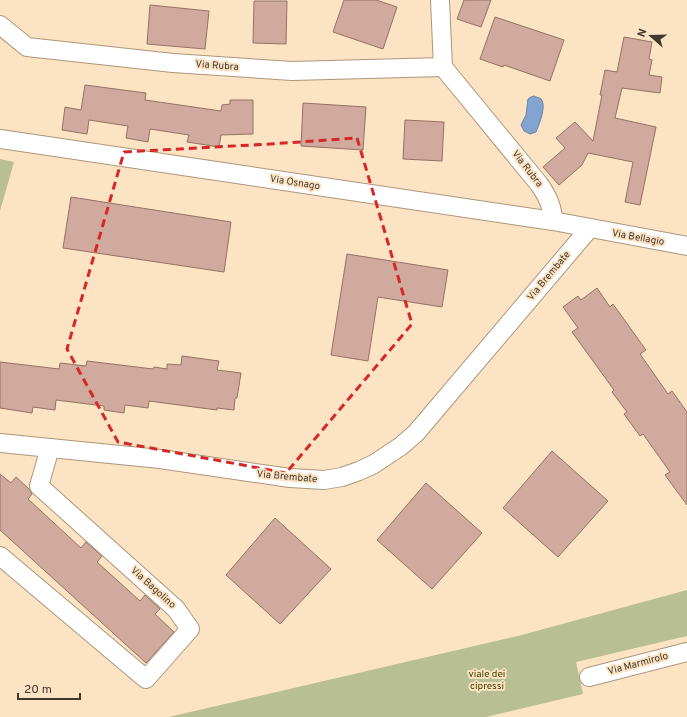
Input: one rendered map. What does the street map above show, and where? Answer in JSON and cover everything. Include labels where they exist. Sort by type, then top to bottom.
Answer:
[{"type":"street","points":[[440,0],[443,67]]},
{"type":"street","name":"Via Rubra","points":[[0,25],[27,46],[173,63],[292,71],[443,67],[539,184],[552,211],[553,221]]},
{"type":"street","name":"Via Osnago","points":[[0,139],[553,221],[589,229]]},
{"type":"street","name":"Via Bellagio","points":[[589,229],[687,246]]},
{"type":"street","name":"Via Brembate","points":[[0,443],[160,459],[290,478],[324,480],[342,477],[359,471],[401,446],[416,433],[589,229]]},
{"type":"street","name":"Via Bagolino","points":[[0,556],[146,679],[190,629],[176,609],[39,486],[50,448]]},
{"type":"street","name":"Via Marmirolo","points":[[589,677],[687,652]]},
{"type":"highlighted area","points":[[357,138],[412,324],[286,473],[118,442],[67,349],[124,152]]},
{"type":"green space","points":[[0,159],[14,162],[0,211]]},
{"type":"green space","name":"viale dei cipressi","points":[[687,590],[687,636],[576,662],[583,694],[486,717],[169,717],[518,636]]},
{"type":"water","points":[[534,96],[541,99],[543,102],[543,110],[536,132],[530,134],[524,131],[521,125],[526,115],[528,99]]},
{"type":"building","points":[[344,0],[376,0],[397,7],[383,49],[333,32]]},
{"type":"building","points":[[464,0],[491,0],[481,27],[457,19]]},
{"type":"building","points":[[254,1],[287,1],[286,44],[253,43]]},
{"type":"building","points":[[150,5],[209,11],[205,49],[147,44]]},
{"type":"building","points":[[495,17],[564,40],[550,81],[504,65],[503,67],[480,59]]},
{"type":"building","points":[[624,37],[652,42],[649,59],[652,60],[649,75],[662,77],[660,93],[622,88],[615,118],[656,127],[640,205],[625,202],[633,162],[588,153],[582,165],[559,185],[543,167],[565,148],[556,138],[575,122],[593,141],[602,95],[600,95],[605,70],[617,72]]},
{"type":"building","points":[[85,85],[146,93],[145,100],[221,111],[222,105],[230,104],[230,100],[253,100],[253,134],[221,135],[219,147],[187,142],[189,135],[150,129],[148,142],[126,138],[128,126],[89,120],[87,134],[62,130],[65,107],[81,110]]},
{"type":"building","points":[[303,103],[366,107],[363,150],[301,146]]},
{"type":"building","points":[[405,120],[444,122],[442,161],[403,159]]},
{"type":"building","points":[[71,197],[231,222],[224,272],[63,248]]},
{"type":"building","points":[[347,254],[448,270],[442,307],[378,297],[368,361],[331,355]]},
{"type":"building","points":[[597,288],[610,307],[613,304],[646,350],[640,354],[668,394],[672,391],[687,412],[687,505],[665,475],[670,472],[643,434],[640,436],[624,414],[627,412],[612,392],[614,390],[572,332],[578,328],[563,307],[578,296],[581,300]]},
{"type":"building","points":[[182,356],[219,361],[217,370],[241,373],[237,398],[235,398],[234,410],[217,408],[217,410],[149,401],[148,408],[125,405],[124,413],[104,410],[104,406],[56,400],[55,410],[33,407],[32,413],[0,408],[0,362],[59,369],[60,363],[86,366],[87,361],[153,369],[154,367],[167,369],[167,364],[181,365]]},
{"type":"building","points":[[552,451],[608,501],[558,557],[503,508]]},
{"type":"building","points":[[0,474],[11,483],[16,477],[29,489],[32,494],[28,499],[81,548],[86,542],[102,556],[97,562],[140,601],[145,595],[160,609],[155,614],[174,632],[146,663],[0,530]]},
{"type":"building","points":[[426,483],[482,533],[432,589],[377,540]]},
{"type":"building","points":[[275,518],[331,569],[280,624],[226,575]]}]
